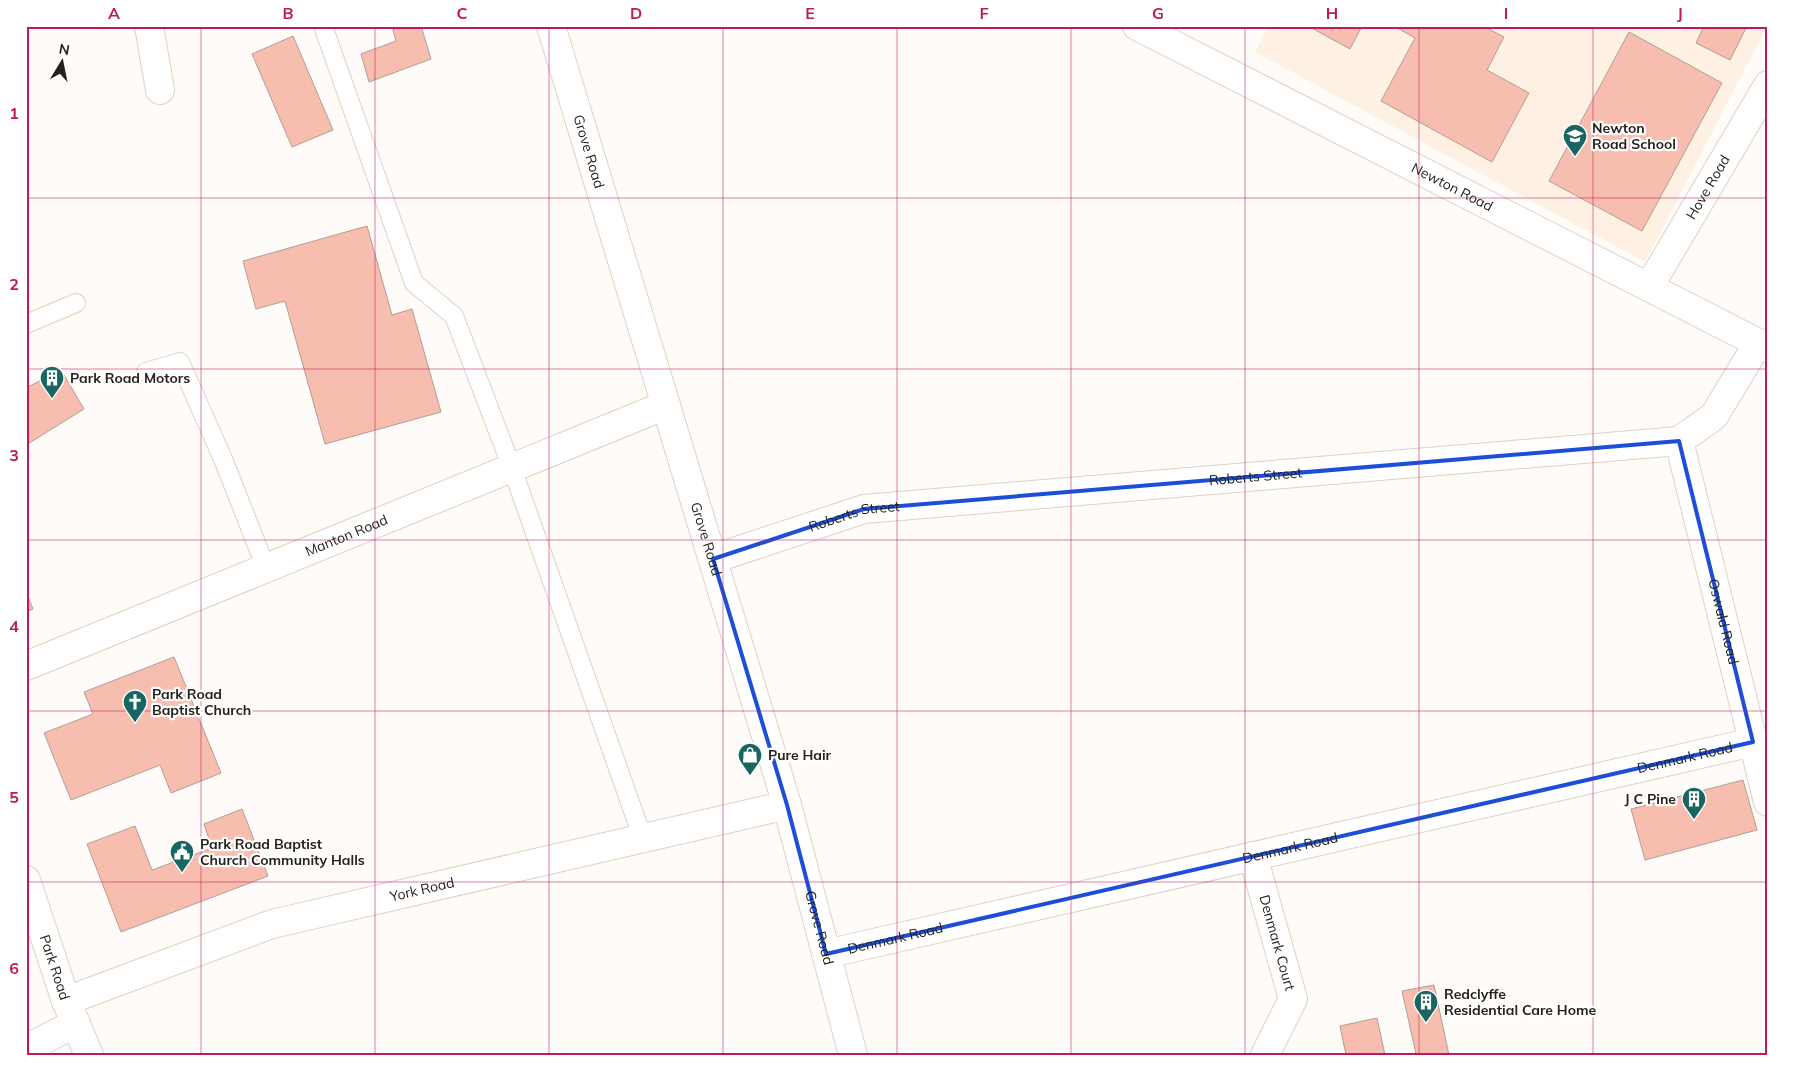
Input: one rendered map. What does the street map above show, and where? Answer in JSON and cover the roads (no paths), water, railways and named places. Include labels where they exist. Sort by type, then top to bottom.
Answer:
[{"type":"street","points":[[149,26],[160,90]]},
{"type":"street","name":"Grove Road","points":[[551,26],[787,805],[853,1055]]},
{"type":"street","name":"Newton Road","points":[[1137,26],[1763,346]]},
{"type":"street","name":"Hove Road","points":[[1649,287],[1768,85]]},
{"type":"street","points":[[1679,441],[1714,416],[1763,346]]},
{"type":"street","name":"Manton Road","points":[[26,666],[666,405]]},
{"type":"street","name":"Roberts Street","points":[[713,559],[864,509],[1679,441]]},
{"type":"street","name":"Oswald Road","points":[[1679,441],[1768,802]]},
{"type":"street","name":"Denmark Road","points":[[826,954],[1753,742]]},
{"type":"street","name":"York Road","points":[[26,1049],[71,1012],[272,924],[787,805]]},
{"type":"street","name":"Denmark Court","points":[[1253,856],[1293,999],[1265,1055]]},
{"type":"street","name":"Park Road","points":[[26,880],[71,1012],[89,1055]]},
{"type":"lane","points":[[323,26],[414,282],[454,316],[512,468],[643,839]]},
{"type":"lane","points":[[26,324],[76,303]]},
{"type":"lane","points":[[146,372],[180,362],[223,458],[266,568]]},
{"type":"place","name":"Newton Road School","points":[[1575,157]]},
{"type":"place","name":"Park Road Motors","points":[[52,399]]},
{"type":"place","name":"Park Road Baptist Church","points":[[135,723]]},
{"type":"place","name":"Pure Hair","points":[[750,776]]},
{"type":"place","name":"J C Pine","points":[[1694,820]]},
{"type":"place","name":"Park Road Baptist Church Community Halls","points":[[182,873]]},
{"type":"place","name":"Redclyffe Residential Care Home","points":[[1426,1023]]}]
